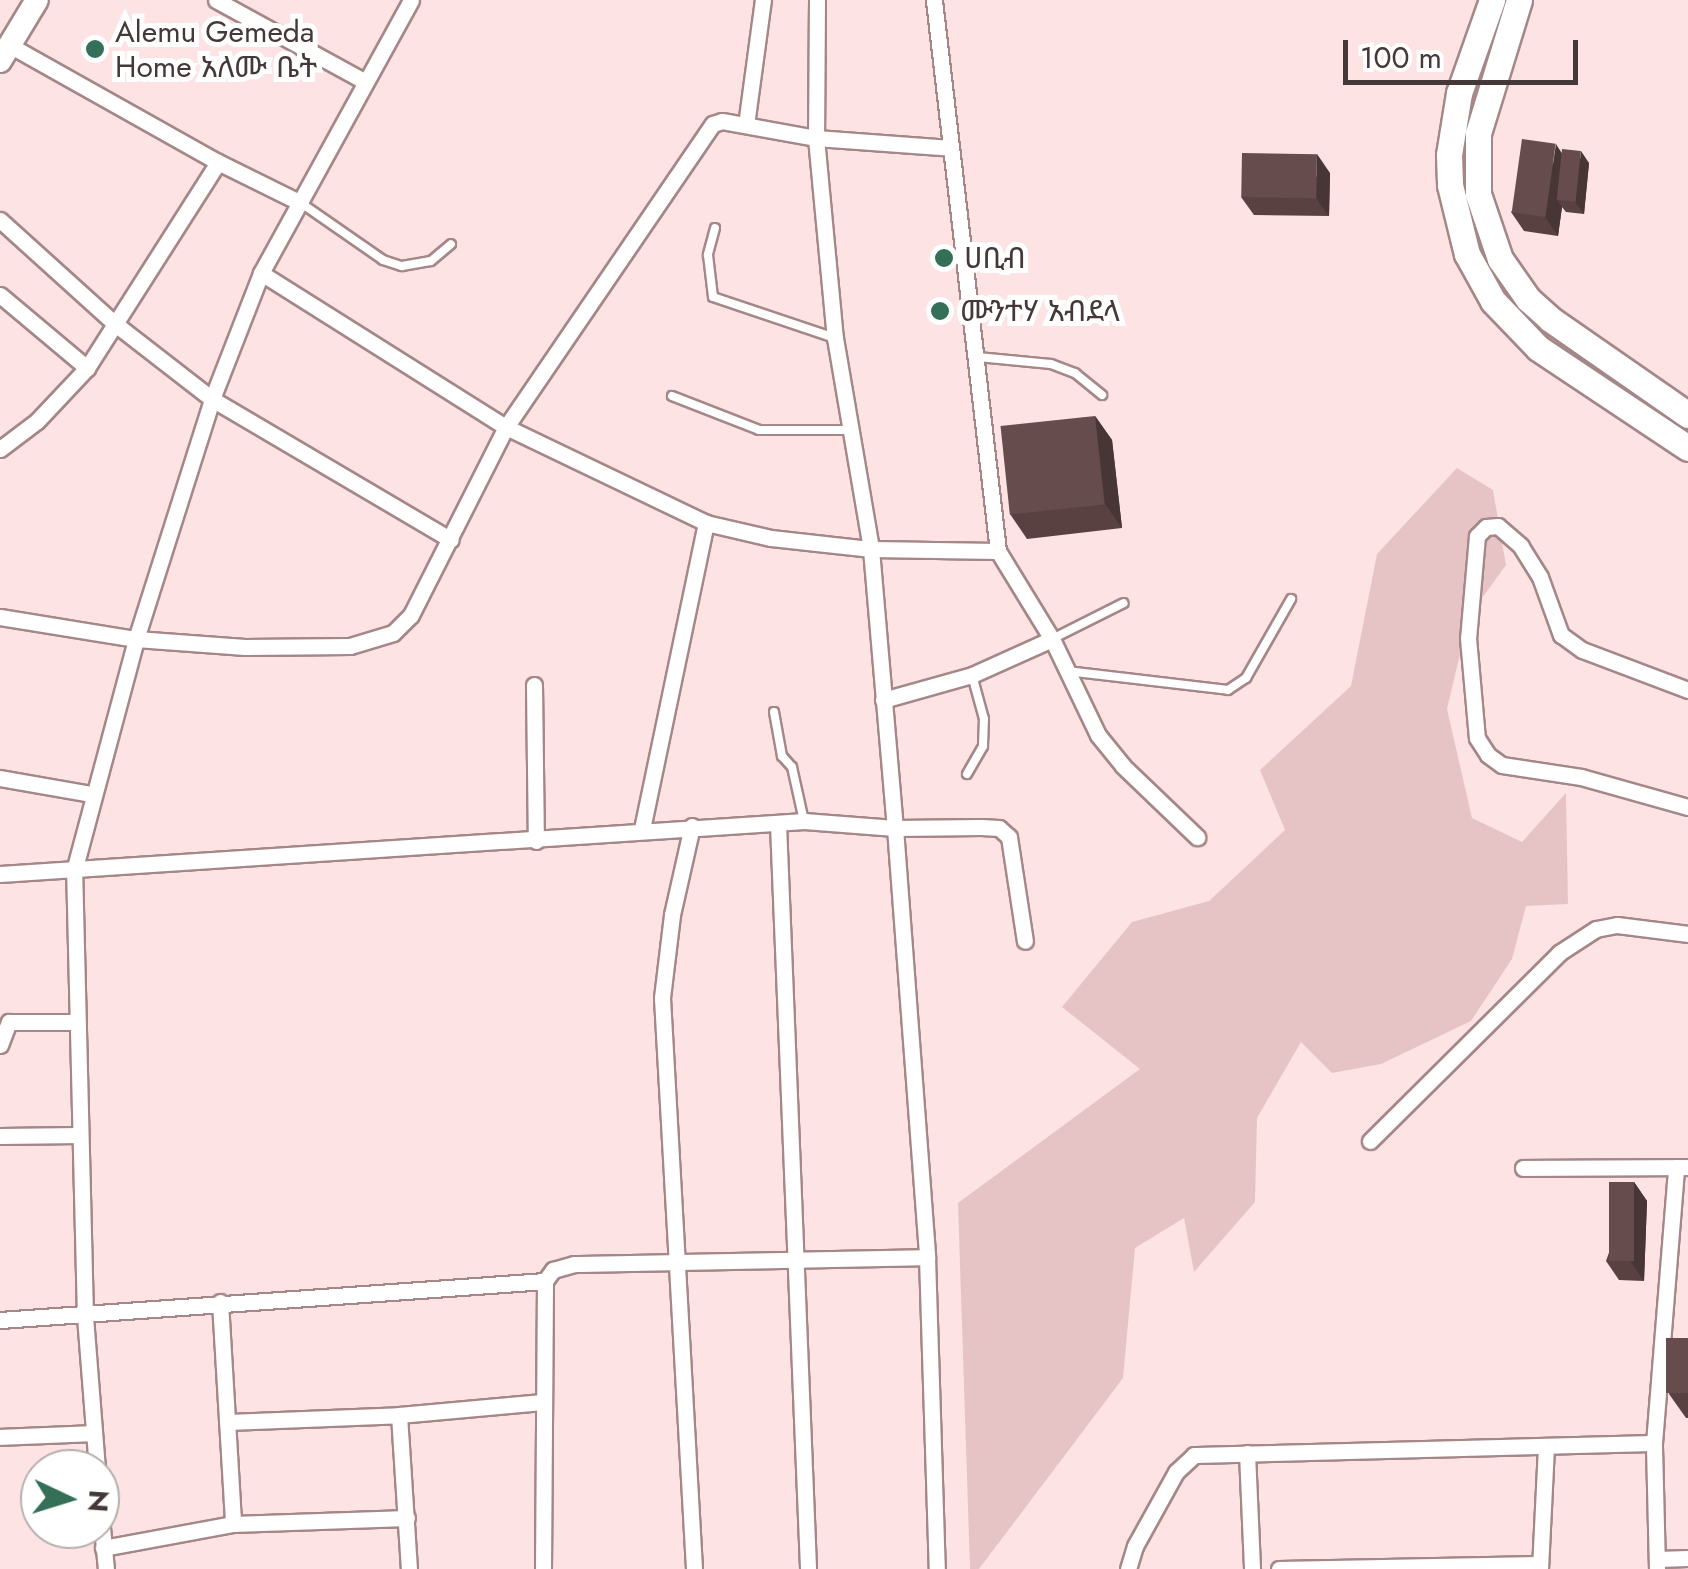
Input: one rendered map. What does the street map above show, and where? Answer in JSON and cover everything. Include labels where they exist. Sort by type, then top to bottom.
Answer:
[{"type":"main road","points":[[6,53],[37,0]]},
{"type":"main road","points":[[1492,0],[1452,127],[1450,185],[1458,226],[1479,279],[1510,323],[1538,348],[1688,448]]},
{"type":"main road","points":[[1519,0],[1478,133],[1476,167],[1484,218],[1500,259],[1528,300],[1688,415]]},
{"type":"main road","points":[[1458,226],[1484,218]]},
{"type":"street","points":[[216,0],[364,81]]},
{"type":"street","points":[[95,1449],[84,1316],[74,871],[136,638],[212,399],[262,274],[410,0]]},
{"type":"street","points":[[746,125],[763,0]]},
{"type":"street","points":[[817,0],[816,138],[835,338],[870,549],[895,828],[928,1257],[938,1569]]},
{"type":"street","points":[[934,0],[998,551],[1052,638],[1098,736],[1123,766],[1197,837]]},
{"type":"street","points":[[6,53],[299,202]]},
{"type":"street","points":[[0,618],[136,638],[272,648],[371,642],[393,633],[411,615],[506,427],[705,132],[722,121],[816,138],[951,148]]},
{"type":"street","points":[[0,449],[37,421],[87,368],[218,162]]},
{"type":"street","points":[[0,220],[114,323],[212,399],[452,540]]},
{"type":"street","points":[[262,274],[506,427],[706,523],[771,538],[870,549],[998,551]]},
{"type":"street","points":[[0,295],[87,368]]},
{"type":"street","points":[[642,829],[706,523]]},
{"type":"street","points":[[1688,690],[1582,650],[1561,635],[1540,577],[1521,546],[1498,526],[1486,527],[1477,536],[1468,638],[1476,738],[1488,756],[1502,765],[1581,777],[1688,806]]},
{"type":"street","points":[[883,700],[972,675],[1052,638]]},
{"type":"street","points":[[534,685],[536,842]]},
{"type":"street","points":[[0,778],[92,794]]},
{"type":"street","points":[[0,874],[536,842],[692,826],[804,821],[895,828],[998,828],[1009,837],[1024,942]]},
{"type":"street","points":[[778,824],[808,1569]]},
{"type":"street","points":[[692,826],[672,915],[662,998],[694,1569]]},
{"type":"street","points":[[1370,1141],[1558,953],[1596,929],[1617,925],[1688,934]]},
{"type":"street","points":[[0,1044],[8,1022],[77,1022]]},
{"type":"street","points":[[0,1136],[80,1135]]},
{"type":"street","points":[[1523,1168],[1682,1167],[1654,1443],[1657,1564],[1688,1558]]},
{"type":"street","points":[[543,1569],[545,1281],[554,1270],[574,1264],[678,1260],[928,1257]]},
{"type":"street","points":[[0,1320],[545,1281]]},
{"type":"street","points":[[220,1302],[233,1524]]},
{"type":"street","points":[[228,1422],[542,1402]]},
{"type":"street","points":[[399,1414],[409,1569]]},
{"type":"street","points":[[0,1437],[94,1433]]},
{"type":"street","points":[[1128,1569],[1134,1546],[1185,1461],[1194,1454],[1654,1443]]},
{"type":"street","points":[[1279,1569],[1539,1567],[1546,1446]]},
{"type":"street","points":[[1247,1453],[1252,1569]]},
{"type":"street","points":[[120,1545],[233,1524],[407,1518]]},
{"type":"lane","points":[[299,202],[382,260],[402,266],[431,261],[451,244]]},
{"type":"lane","points":[[715,228],[708,255],[713,297],[749,313],[835,338]]},
{"type":"lane","points":[[978,357],[1051,364],[1074,373],[1102,396]]},
{"type":"lane","points":[[672,396],[759,430],[849,430]]},
{"type":"lane","points":[[1068,671],[1228,690],[1246,678],[1291,598]]},
{"type":"lane","points":[[1052,638],[1124,603]]},
{"type":"lane","points":[[967,774],[983,746],[984,733],[972,675]]},
{"type":"lane","points":[[774,712],[782,756],[792,768],[804,821]]},
{"type":"shaded area","points":[[1457,468],[1493,490],[1506,565],[1469,616],[1447,709],[1472,818],[1522,842],[1566,793],[1568,904],[1526,906],[1512,959],[1471,1021],[1381,1064],[1332,1073],[1301,1042],[1257,1118],[1255,1202],[1194,1272],[1184,1218],[1135,1248],[1123,1378],[979,1569],[970,1569],[958,1203],[1140,1069],[1062,1007],[1132,922],[1209,901],[1285,830],[1260,770],[1351,686],[1377,554]]},
{"type":"building","points":[[1522,139],[1556,144],[1545,217],[1512,212]]},
{"type":"building","points":[[1562,149],[1581,151],[1576,202],[1557,200]]},
{"type":"building","points":[[1242,153],[1317,154],[1316,198],[1241,197]]},
{"type":"building","points":[[1095,416],[1104,505],[1010,514],[1001,426]]},
{"type":"building","points":[[1609,1182],[1634,1182],[1634,1261],[1609,1261]]},
{"type":"building","points":[[1666,1338],[1688,1338],[1688,1393],[1666,1393]]},
{"type":"place","name":"Alemu Gemeda Home አለሙ ቤት","points":[[95,49]]},
{"type":"place","name":"ሀቢብ","points":[[944,258]]},
{"type":"place","name":"ሙንተሃ አብደላ","points":[[940,311]]}]
